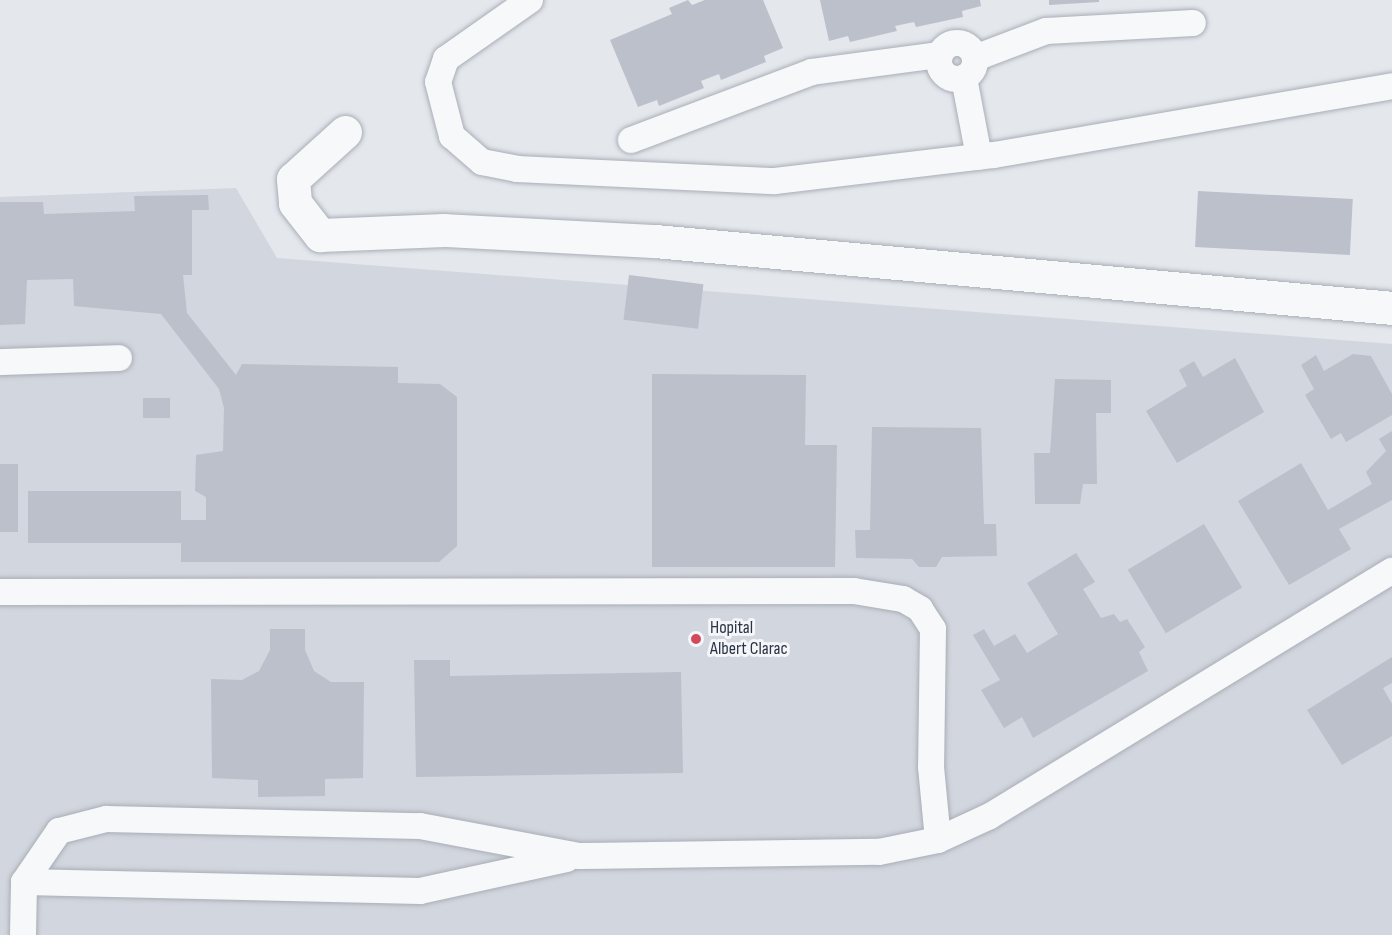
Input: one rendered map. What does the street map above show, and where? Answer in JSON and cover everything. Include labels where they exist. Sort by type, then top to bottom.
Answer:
[{"type":"street","points":[[345,132],[293,179],[295,203],[320,235],[444,230],[655,241],[1392,308]]},
{"type":"lane","points":[[530,0],[446,59],[438,82],[452,136],[482,162],[517,169],[774,181],[979,157],[1392,86]]},
{"type":"lane","points":[[631,140],[812,72],[940,55],[947,76],[970,68],[1046,31],[1193,23]]},
{"type":"lane","points":[[970,68],[979,157]]},
{"type":"lane","points":[[0,362],[119,358]]},
{"type":"lane","points":[[23,935],[24,882],[59,831],[106,819],[420,826],[579,856],[879,852],[938,840],[1010,803],[1392,571]]},
{"type":"lane","points":[[0,592],[854,591],[903,599],[920,609],[933,629],[931,767],[938,840]]},
{"type":"lane","points":[[24,882],[420,891],[579,856]]},
{"type":"shaded area","name":"Hopital Albert Clarac","points":[[236,188],[277,258],[1392,344],[1392,935],[0,935],[0,197]]},
{"type":"building","points":[[688,0],[692,5],[705,0],[763,0],[783,48],[764,56],[766,62],[721,80],[719,74],[701,81],[704,88],[659,106],[657,100],[638,107],[610,40],[672,14],[669,8]]},
{"type":"building","points":[[820,0],[980,0],[981,6],[962,11],[963,17],[916,27],[914,22],[895,26],[897,31],[850,42],[848,36],[829,41]]},
{"type":"building","points":[[1049,0],[1099,0],[1099,2],[1049,5]]},
{"type":"building","points":[[1198,191],[1353,199],[1350,255],[1195,247]]},
{"type":"building","points":[[208,195],[209,210],[192,210],[192,275],[183,275],[187,313],[236,375],[242,364],[398,367],[398,383],[440,384],[457,397],[457,546],[439,562],[181,562],[181,543],[28,543],[28,491],[181,491],[181,520],[206,520],[206,497],[195,491],[196,455],[223,451],[224,408],[219,389],[161,314],[74,306],[73,279],[27,280],[25,324],[0,325],[0,202],[43,202],[44,214],[135,211],[134,196]]},
{"type":"building","points":[[629,275],[703,284],[698,329],[624,320]]},
{"type":"building","points":[[1353,354],[1371,356],[1392,394],[1392,415],[1346,442],[1341,433],[1331,439],[1305,395],[1314,389],[1301,365],[1316,355],[1324,371]]},
{"type":"building","points":[[1235,358],[1264,412],[1177,463],[1146,411],[1187,386],[1179,370],[1194,361],[1203,377]]},
{"type":"building","points":[[652,374],[806,375],[805,445],[837,445],[835,567],[652,567]]},
{"type":"building","points":[[1055,379],[1111,380],[1111,413],[1096,413],[1097,484],[1083,484],[1080,504],[1035,504],[1034,453],[1050,453]]},
{"type":"building","points":[[143,398],[170,398],[170,418],[143,418]]},
{"type":"building","points":[[872,427],[981,428],[984,524],[996,524],[997,556],[942,557],[936,567],[919,567],[912,559],[856,558],[855,530],[870,530]]},
{"type":"building","points":[[1392,431],[1392,500],[1339,529],[1351,549],[1289,585],[1238,501],[1301,463],[1328,510],[1372,484],[1366,472],[1386,451],[1379,439]]},
{"type":"building","points":[[0,464],[18,464],[18,532],[0,532]]},
{"type":"building","points":[[1204,524],[1242,587],[1166,633],[1128,570]]},
{"type":"building","points":[[1076,553],[1095,582],[1083,589],[1101,618],[1114,614],[1120,622],[1127,619],[1145,647],[1139,652],[1148,671],[1033,738],[1022,717],[1004,728],[981,690],[1000,680],[973,635],[984,629],[994,646],[1015,634],[1027,653],[1058,634],[1027,583]]},
{"type":"building","points":[[270,629],[305,629],[305,650],[314,671],[331,682],[364,682],[363,778],[325,779],[325,796],[258,797],[258,780],[212,778],[211,679],[242,680],[259,671],[270,650]]},
{"type":"building","points":[[1392,657],[1392,683],[1383,688],[1392,704],[1392,736],[1342,765],[1307,710]]},
{"type":"building","points":[[414,660],[450,660],[450,676],[681,672],[683,773],[416,777]]},
{"type":"place","name":"Hopital Albert Clarac","points":[[696,639]]}]
